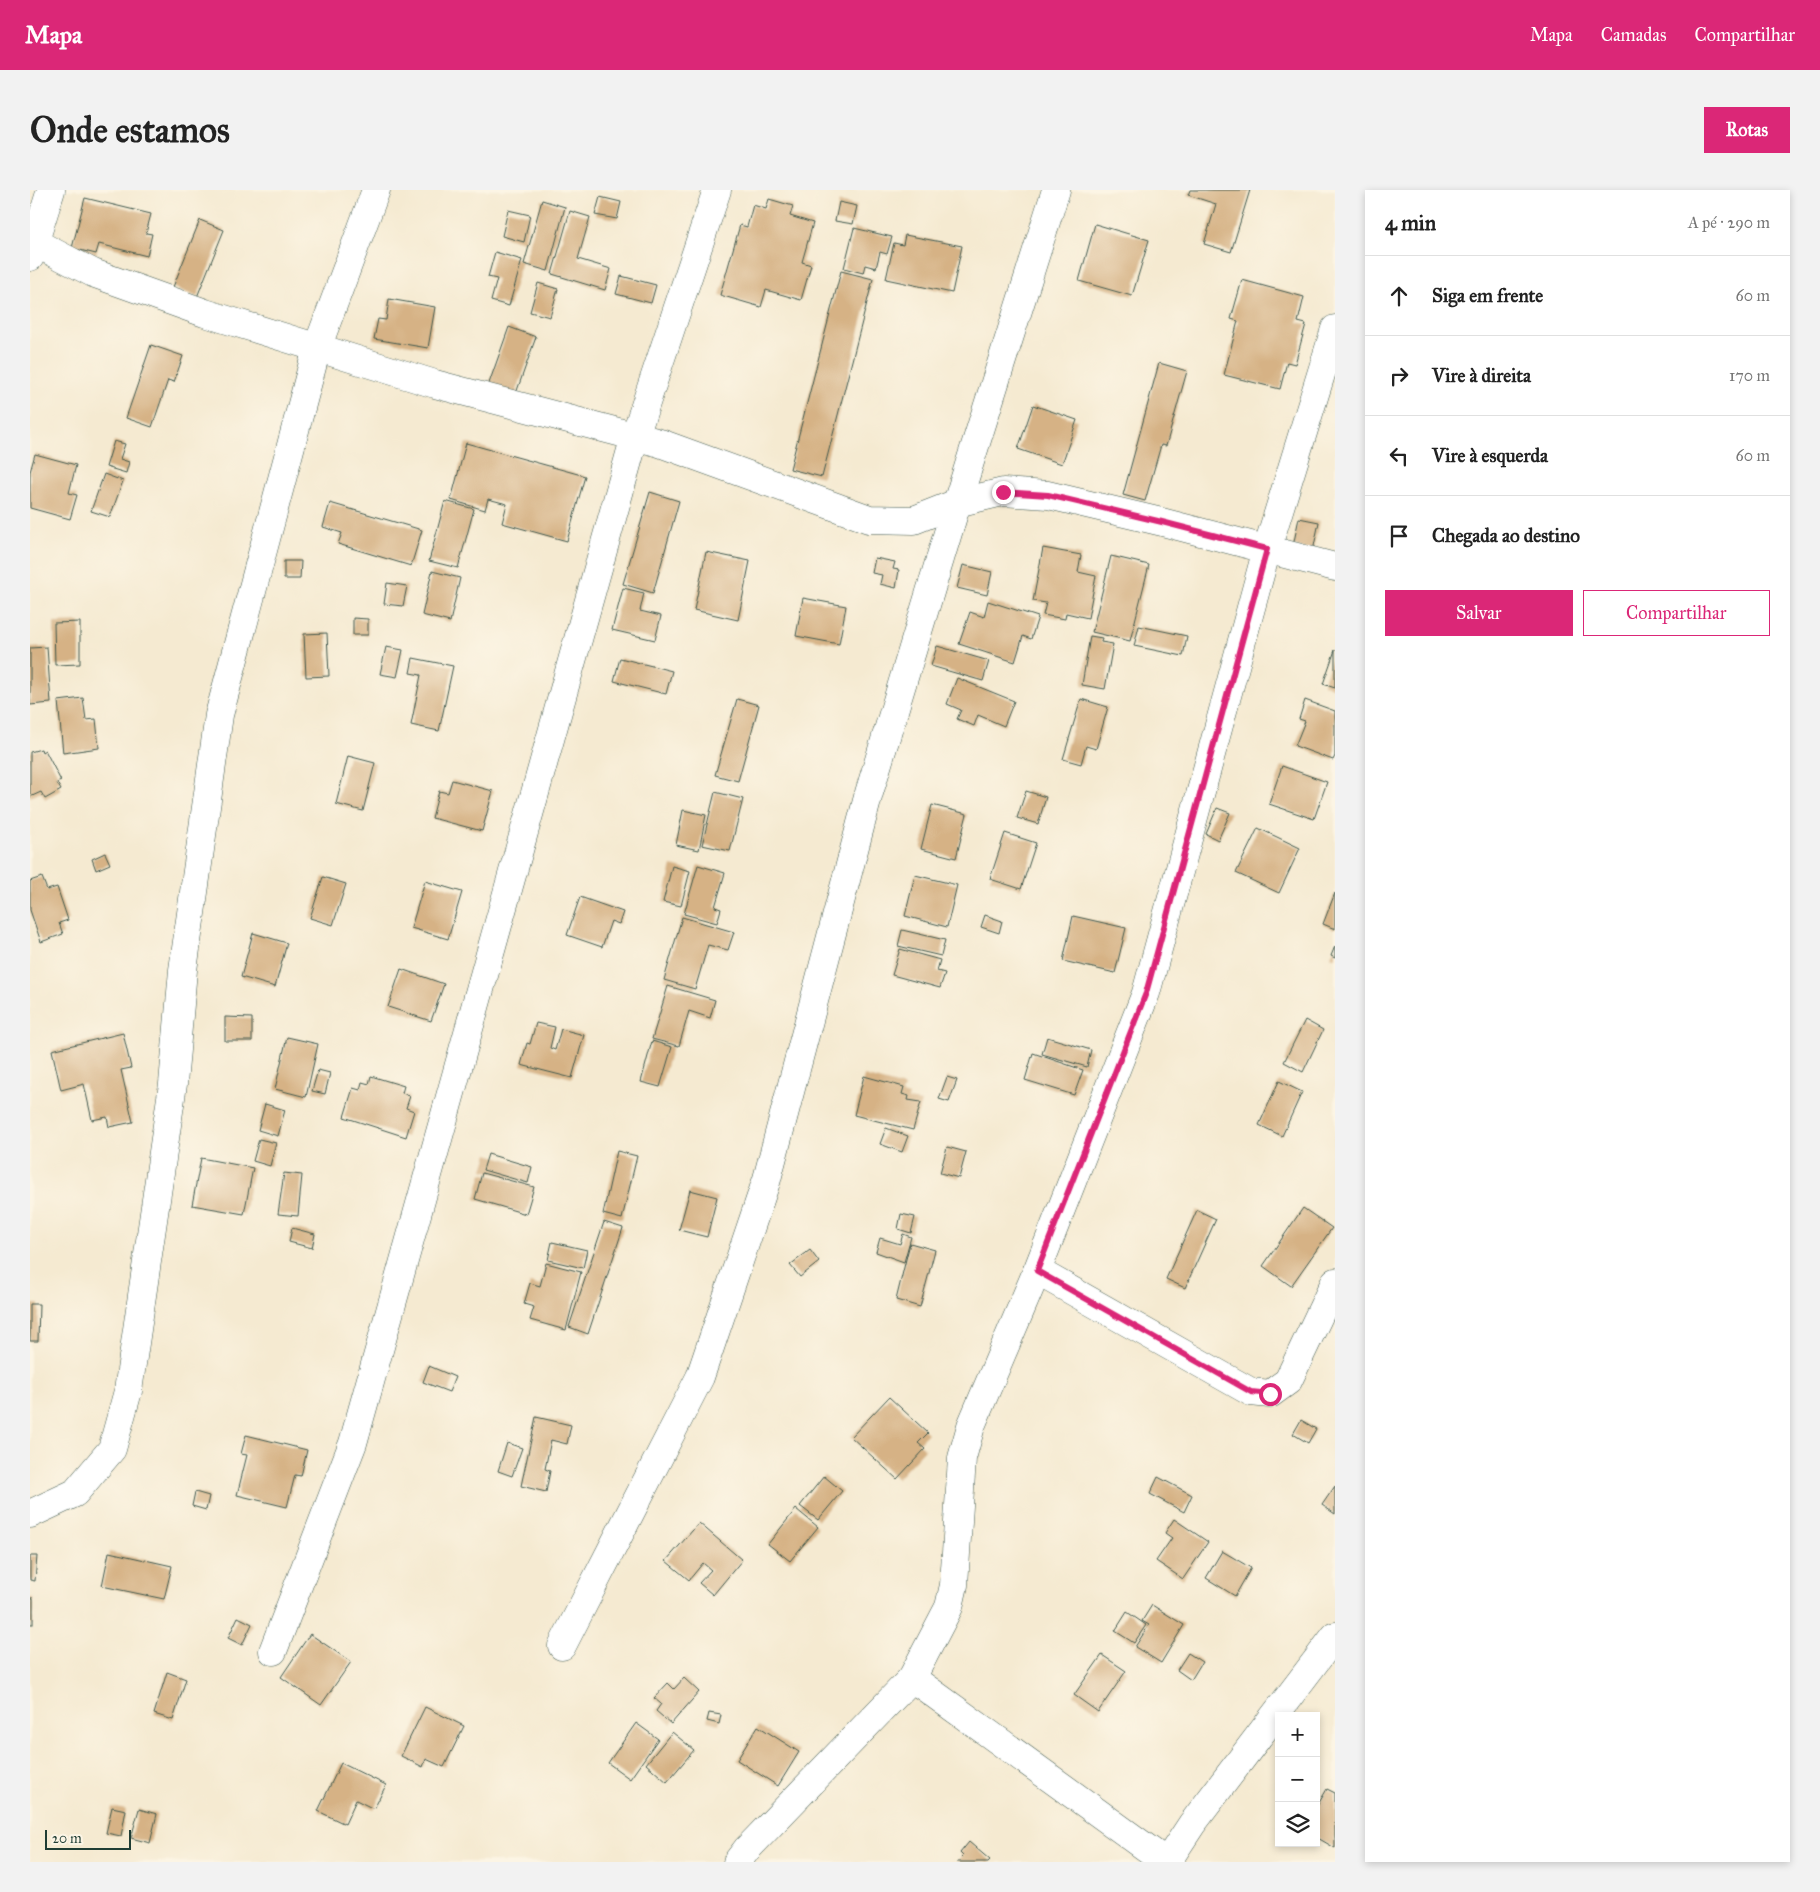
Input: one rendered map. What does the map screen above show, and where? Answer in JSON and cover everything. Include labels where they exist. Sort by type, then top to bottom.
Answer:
[{"type":"street","points":[[51,190],[32,247],[93,273],[205,313],[435,384],[660,443],[869,519],[914,520],[957,503],[1003,492],[1048,495],[1162,522],[1335,567]]},
{"type":"street","points":[[30,1514],[75,1493],[112,1449],[128,1390],[173,1084],[183,970],[219,715],[317,348],[376,190]]},
{"type":"street","points":[[273,1651],[353,1442],[635,436],[717,190]]},
{"type":"street","points":[[562,1646],[700,1377],[767,1179],[869,793],[957,503],[1056,190]]},
{"type":"street","points":[[737,1862],[747,1849],[912,1678],[949,1607],[954,1585],[962,1458],[971,1426],[1037,1271],[1146,993],[1267,549],[1335,329]]},
{"type":"street","points":[[1037,1271],[1251,1392],[1270,1394],[1288,1381],[1335,1282]]},
{"type":"street","points":[[912,1678],[1167,1862],[1192,1824],[1335,1636]]},
{"type":"building","points":[[1190,190],[1250,190],[1231,252],[1204,244],[1216,204],[1188,195]]},
{"type":"building","points":[[600,197],[621,202],[617,219],[595,215]]},
{"type":"building","points":[[85,198],[151,214],[146,233],[152,234],[147,256],[99,244],[96,254],[72,248]]},
{"type":"building","points":[[769,199],[793,206],[790,216],[813,223],[802,262],[811,265],[801,300],[766,290],[761,307],[720,295],[740,225],[747,227],[753,205],[766,209]]},
{"type":"building","points":[[542,200],[565,207],[548,271],[524,264]]},
{"type":"building","points":[[839,202],[857,206],[853,224],[835,221]]},
{"type":"building","points":[[508,210],[530,215],[524,242],[502,236]]},
{"type":"building","points":[[570,211],[590,217],[578,259],[611,269],[605,290],[552,274]]},
{"type":"building","points":[[200,220],[224,230],[197,297],[173,287]]},
{"type":"building","points":[[1095,224],[1149,240],[1132,296],[1079,281]]},
{"type":"building","points":[[854,228],[892,237],[887,254],[880,252],[876,268],[865,265],[863,273],[844,268]]},
{"type":"building","points":[[905,235],[962,246],[952,293],[886,279],[894,243],[903,245]]},
{"type":"building","points":[[495,252],[522,260],[509,306],[491,301],[497,279],[488,277]]},
{"type":"building","points":[[841,271],[873,279],[822,477],[790,469]]},
{"type":"building","points":[[621,276],[656,285],[651,303],[616,294]]},
{"type":"building","points":[[1242,280],[1304,297],[1298,322],[1306,324],[1295,364],[1287,362],[1280,389],[1224,375],[1238,321],[1231,319]]},
{"type":"building","points":[[538,283],[558,289],[550,317],[530,312]]},
{"type":"building","points":[[389,299],[435,307],[428,348],[374,339],[378,319],[386,320]]},
{"type":"building","points":[[509,327],[536,337],[514,399],[487,389]]},
{"type":"building","points":[[151,345],[183,356],[174,382],[168,380],[152,427],[126,418]]},
{"type":"building","points":[[1159,363],[1187,371],[1166,446],[1161,445],[1145,501],[1123,495]]},
{"type":"building","points":[[1033,405],[1077,420],[1062,464],[1018,449]]},
{"type":"building","points":[[114,441],[125,444],[120,459],[129,462],[126,473],[106,467]]},
{"type":"building","points":[[466,443],[585,476],[567,541],[502,523],[507,504],[488,499],[485,510],[451,500]]},
{"type":"building","points":[[35,454],[76,465],[69,493],[77,495],[70,519],[30,508],[30,472]]},
{"type":"building","points":[[104,474],[123,481],[110,517],[91,511]]},
{"type":"building","points":[[650,492],[679,501],[653,593],[623,584]]},
{"type":"building","points":[[445,501],[474,509],[458,568],[429,561]]},
{"type":"building","points":[[330,503],[422,530],[411,566],[338,544],[342,533],[323,527]]},
{"type":"building","points":[[1299,518],[1319,522],[1313,551],[1293,546]]},
{"type":"building","points":[[1043,548],[1081,555],[1078,572],[1096,576],[1088,618],[1066,613],[1065,619],[1043,615],[1046,603],[1033,601]]},
{"type":"building","points":[[706,552],[750,561],[738,620],[694,610]]},
{"type":"building","points":[[1111,556],[1149,565],[1130,641],[1092,632]]},
{"type":"building","points":[[875,558],[895,562],[893,569],[899,570],[896,588],[880,584],[882,575],[872,573]]},
{"type":"building","points":[[284,561],[301,561],[300,579],[284,579]]},
{"type":"building","points":[[963,565],[992,572],[987,595],[957,588]]},
{"type":"building","points":[[432,571],[460,578],[450,622],[422,615]]},
{"type":"building","points":[[387,583],[407,586],[403,606],[384,604]]},
{"type":"building","points":[[623,588],[644,593],[640,611],[661,616],[655,640],[612,630]]},
{"type":"building","points":[[803,598],[846,606],[839,644],[796,636]]},
{"type":"building","points":[[988,601],[1038,617],[1031,639],[1023,636],[1015,662],[959,644],[970,612],[984,617]]},
{"type":"building","points":[[353,618],[368,619],[368,635],[353,635]]},
{"type":"building","points":[[80,622],[80,664],[55,665],[54,623]]},
{"type":"building","points":[[1139,626],[1187,636],[1183,656],[1134,646]]},
{"type":"building","points":[[327,633],[329,676],[306,677],[304,634]]},
{"type":"building","points":[[1090,636],[1102,638],[1101,642],[1113,644],[1105,689],[1082,685]]},
{"type":"building","points":[[937,646],[989,661],[983,681],[931,666]]},
{"type":"building","points":[[47,647],[51,703],[30,705],[30,648]]},
{"type":"building","points":[[386,647],[403,650],[397,677],[380,674]]},
{"type":"building","points":[[1335,650],[1335,688],[1323,684]]},
{"type":"building","points":[[413,658],[453,666],[439,731],[411,725],[421,675],[410,673]]},
{"type":"building","points":[[620,658],[672,671],[666,694],[614,681]]},
{"type":"building","points":[[957,678],[1014,701],[1004,726],[978,715],[974,726],[957,719],[961,710],[947,704]]},
{"type":"building","points":[[83,698],[86,720],[96,719],[99,748],[63,753],[58,701]]},
{"type":"building","points":[[737,699],[759,705],[738,781],[715,775]]},
{"type":"building","points":[[1081,699],[1108,707],[1096,749],[1086,746],[1081,764],[1063,759]]},
{"type":"building","points":[[1305,700],[1335,711],[1335,756],[1333,760],[1295,746],[1305,721],[1299,719]]},
{"type":"building","points":[[41,749],[42,752],[45,750],[61,781],[57,783],[61,790],[45,799],[41,792],[30,797],[30,752]]},
{"type":"building","points":[[348,756],[375,763],[363,811],[336,804]]},
{"type":"building","points":[[1282,766],[1327,782],[1314,819],[1269,804]]},
{"type":"building","points":[[452,780],[493,791],[482,831],[432,818],[439,791],[448,793]]},
{"type":"building","points":[[1026,791],[1046,797],[1038,824],[1017,818]]},
{"type":"building","points":[[715,792],[743,799],[730,851],[702,845]]},
{"type":"building","points":[[932,805],[967,814],[956,858],[921,849]]},
{"type":"building","points":[[1217,808],[1230,813],[1218,840],[1206,834]]},
{"type":"building","points":[[683,810],[706,815],[699,850],[676,845]]},
{"type":"building","points":[[1258,828],[1300,848],[1279,893],[1236,873]]},
{"type":"building","points":[[1005,833],[1036,843],[1021,889],[990,879]]},
{"type":"building","points":[[105,853],[110,864],[96,870],[92,859]]},
{"type":"building","points":[[698,865],[725,873],[715,907],[721,909],[717,923],[684,914]]},
{"type":"building","points":[[672,866],[690,871],[681,906],[663,902]]},
{"type":"building","points":[[915,875],[957,885],[947,927],[905,916]]},
{"type":"building","points":[[42,877],[47,890],[57,887],[68,920],[59,923],[63,934],[41,942],[30,910],[30,881]]},
{"type":"building","points":[[323,877],[346,884],[333,925],[310,918]]},
{"type":"building","points":[[425,881],[462,892],[448,939],[411,928]]},
{"type":"building","points":[[1335,893],[1335,929],[1323,924]]},
{"type":"building","points":[[580,897],[623,912],[619,924],[611,921],[602,947],[567,935]]},
{"type":"building","points":[[985,915],[1002,921],[999,933],[981,927]]},
{"type":"building","points":[[1073,916],[1126,928],[1115,973],[1063,961]]},
{"type":"building","points":[[682,917],[734,932],[728,950],[708,945],[695,989],[664,980]]},
{"type":"building","points":[[902,930],[945,940],[941,956],[898,946]]},
{"type":"building","points":[[253,933],[287,943],[275,987],[241,977]]},
{"type":"building","points":[[1335,946],[1335,958],[1331,956]]},
{"type":"building","points":[[900,949],[940,960],[937,971],[945,973],[940,988],[892,975]]},
{"type":"building","points":[[401,969],[444,984],[431,1021],[388,1007]]},
{"type":"building","points":[[668,986],[715,1000],[710,1018],[689,1011],[679,1046],[652,1039]]},
{"type":"building","points":[[225,1017],[252,1018],[252,1041],[225,1041]]},
{"type":"building","points":[[1305,1020],[1323,1030],[1303,1072],[1284,1062]]},
{"type":"building","points":[[536,1023],[555,1027],[550,1048],[555,1050],[561,1029],[584,1035],[572,1078],[521,1065],[527,1043],[530,1044]]},
{"type":"building","points":[[123,1033],[131,1068],[121,1070],[133,1122],[109,1127],[107,1117],[92,1120],[84,1084],[61,1090],[52,1050]]},
{"type":"building","points":[[287,1037],[318,1044],[306,1097],[275,1089]]},
{"type":"building","points":[[1047,1037],[1091,1050],[1087,1067],[1042,1054]]},
{"type":"building","points":[[652,1041],[672,1047],[660,1087],[641,1082]]},
{"type":"building","points":[[1033,1053],[1083,1070],[1074,1095],[1025,1080]]},
{"type":"building","points":[[318,1070],[330,1073],[325,1094],[312,1091]]},
{"type":"building","points":[[371,1076],[404,1086],[402,1093],[410,1096],[406,1108],[414,1111],[406,1137],[344,1117],[353,1088],[360,1090],[362,1082],[369,1084]]},
{"type":"building","points":[[864,1076],[904,1087],[902,1094],[909,1096],[908,1100],[921,1102],[913,1130],[854,1115]]},
{"type":"building","points":[[947,1077],[957,1080],[949,1102],[939,1099]]},
{"type":"building","points":[[1279,1081],[1302,1092],[1282,1136],[1259,1125]]},
{"type":"building","points":[[265,1104],[285,1110],[278,1136],[258,1130]]},
{"type":"building","points":[[886,1128],[908,1136],[902,1152],[880,1144]]},
{"type":"building","points":[[259,1139],[276,1143],[270,1166],[253,1161]]},
{"type":"building","points":[[947,1147],[966,1152],[959,1178],[940,1173]]},
{"type":"building","points":[[617,1151],[637,1156],[622,1219],[603,1214]]},
{"type":"building","points":[[488,1154],[532,1167],[528,1183],[483,1170]]},
{"type":"building","points":[[201,1158],[253,1168],[244,1214],[192,1205]]},
{"type":"building","points":[[284,1173],[302,1175],[298,1216],[278,1214]]},
{"type":"building","points":[[482,1173],[534,1187],[526,1214],[475,1199]]},
{"type":"building","points":[[690,1190],[717,1197],[707,1237],[679,1230]]},
{"type":"building","points":[[1303,1208],[1332,1228],[1291,1286],[1263,1266]]},
{"type":"building","points":[[1197,1210],[1216,1219],[1185,1288],[1166,1279]]},
{"type":"building","points":[[901,1214],[915,1217],[911,1233],[898,1229]]},
{"type":"building","points":[[604,1222],[623,1228],[588,1334],[569,1327]]},
{"type":"building","points":[[292,1228],[315,1234],[312,1248],[289,1242]]},
{"type":"building","points":[[903,1234],[911,1237],[904,1262],[876,1252],[880,1238],[900,1244]]},
{"type":"building","points":[[552,1242],[587,1250],[583,1268],[548,1260]]},
{"type":"building","points":[[910,1243],[935,1250],[920,1307],[896,1300]]},
{"type":"building","points":[[810,1250],[819,1262],[800,1277],[790,1265]]},
{"type":"building","points":[[546,1263],[581,1272],[566,1330],[530,1320],[534,1307],[524,1304],[530,1283],[540,1286]]},
{"type":"building","points":[[30,1304],[39,1304],[38,1341],[30,1341]]},
{"type":"building","points":[[429,1366],[455,1377],[449,1392],[423,1382]]},
{"type":"building","points":[[889,1397],[928,1433],[918,1443],[925,1449],[897,1479],[851,1437]]},
{"type":"building","points":[[536,1417],[571,1425],[567,1444],[551,1440],[545,1469],[550,1471],[546,1492],[521,1486]]},
{"type":"building","points":[[1301,1420],[1316,1429],[1308,1443],[1293,1434]]},
{"type":"building","points":[[246,1435],[307,1450],[301,1476],[295,1475],[287,1507],[237,1495],[247,1455],[241,1454]]},
{"type":"building","points":[[507,1443],[522,1448],[512,1476],[498,1471]]},
{"type":"building","points":[[824,1476],[842,1491],[818,1520],[800,1506]]},
{"type":"building","points":[[1158,1477],[1192,1495],[1184,1512],[1150,1494]]},
{"type":"building","points":[[1335,1486],[1335,1514],[1322,1505]]},
{"type":"building","points":[[195,1492],[209,1496],[206,1510],[192,1506]]},
{"type":"building","points":[[796,1509],[818,1527],[790,1561],[768,1544]]},
{"type":"building","points":[[1174,1519],[1208,1542],[1183,1579],[1156,1561],[1172,1538],[1165,1533]]},
{"type":"building","points":[[699,1523],[742,1560],[713,1595],[699,1583],[711,1570],[703,1563],[689,1580],[666,1561]]},
{"type":"building","points":[[1222,1551],[1251,1568],[1235,1596],[1206,1578]]},
{"type":"building","points":[[109,1552],[172,1566],[164,1599],[102,1586]]},
{"type":"building","points":[[30,1556],[37,1556],[35,1581],[30,1580]]},
{"type":"building","points":[[30,1598],[33,1598],[33,1624],[30,1624]]},
{"type":"building","points":[[1152,1605],[1184,1625],[1161,1663],[1135,1647],[1149,1625],[1142,1621]]},
{"type":"building","points":[[1127,1612],[1146,1625],[1134,1643],[1115,1631]]},
{"type":"building","points":[[238,1617],[252,1624],[242,1645],[228,1638]]},
{"type":"building","points":[[310,1634],[351,1662],[321,1705],[281,1677]]},
{"type":"building","points":[[1188,1653],[1202,1662],[1191,1680],[1177,1670]]},
{"type":"building","points":[[1102,1655],[1126,1671],[1098,1712],[1074,1695]]},
{"type":"building","points":[[167,1672],[186,1679],[173,1720],[154,1714]]},
{"type":"building","points":[[684,1678],[699,1692],[671,1724],[656,1711],[661,1704],[654,1698],[668,1683],[674,1689]]},
{"type":"building","points":[[425,1707],[464,1726],[444,1767],[426,1759],[423,1767],[401,1756]]},
{"type":"building","points":[[709,1713],[721,1715],[719,1724],[707,1721]]},
{"type":"building","points":[[636,1723],[658,1739],[630,1779],[608,1763]]},
{"type":"building","points":[[758,1726],[799,1752],[778,1786],[737,1760]]},
{"type":"building","points":[[672,1732],[694,1750],[667,1782],[646,1764]]},
{"type":"building","points":[[341,1763],[386,1785],[374,1809],[356,1800],[345,1824],[318,1811]]},
{"type":"building","points":[[1327,1789],[1335,1793],[1335,1848],[1320,1839],[1320,1801]]},
{"type":"building","points":[[112,1807],[126,1810],[121,1836],[106,1833]]},
{"type":"building","points":[[139,1809],[157,1814],[150,1843],[131,1838]]},
{"type":"building","points":[[969,1842],[990,1860],[988,1862],[957,1862],[963,1856],[960,1853]]},
{"type":"route","points":[[1003,492],[1048,495],[1267,549],[1191,821],[1146,993],[1037,1271],[1251,1392],[1270,1394]]}]
